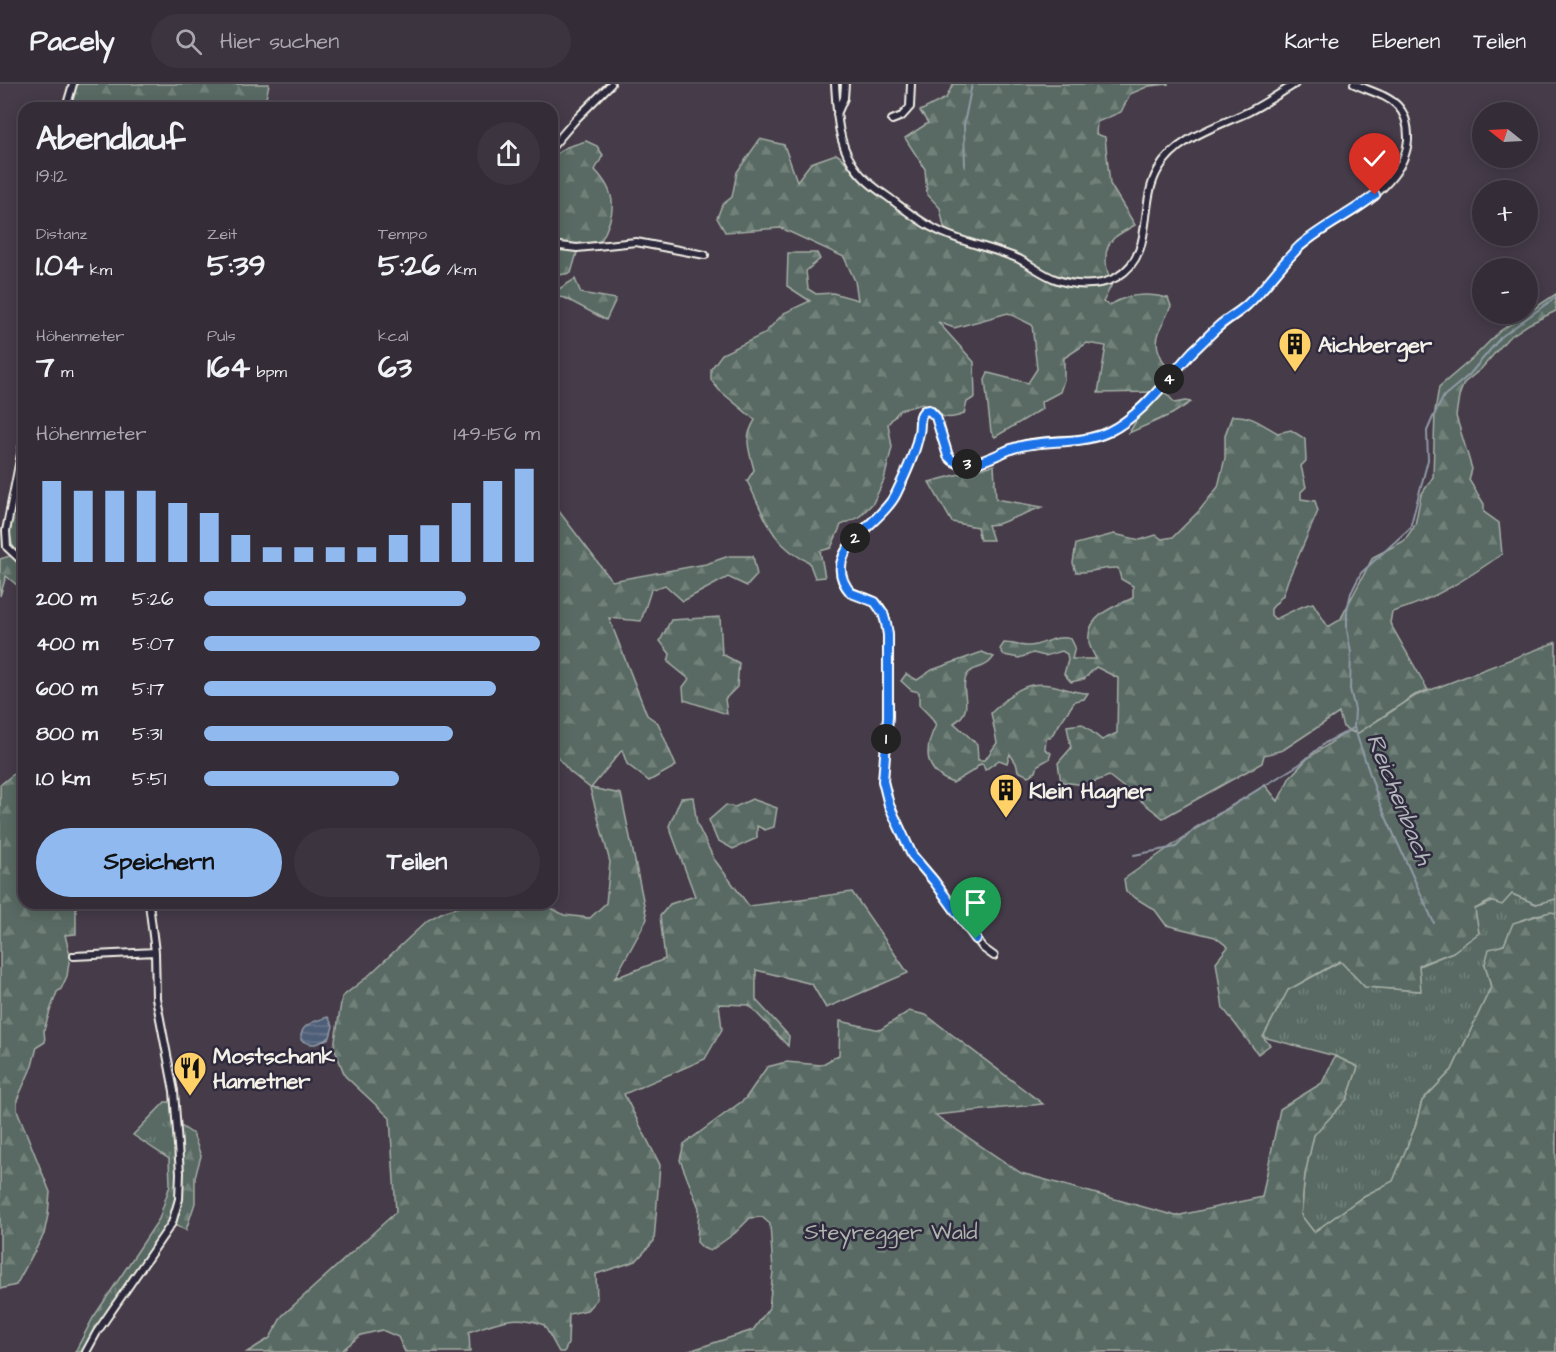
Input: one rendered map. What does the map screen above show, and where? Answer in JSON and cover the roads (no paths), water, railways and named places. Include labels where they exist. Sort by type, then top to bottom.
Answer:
[{"type":"street","points":[[68,102],[73,84]]},
{"type":"street","points":[[558,140],[611,84]]},
{"type":"street","points":[[836,84],[837,115],[845,148],[852,164],[872,186],[921,221],[951,236],[1020,260],[1056,280],[1078,284],[1110,281],[1120,276],[1134,260],[1144,235],[1149,192],[1153,179],[1167,157],[1177,147],[1271,100],[1295,84]]},
{"type":"street","points":[[837,115],[844,98],[844,84]]},
{"type":"street","points":[[892,120],[902,116],[910,107],[911,84]]},
{"type":"street","points":[[994,956],[982,948],[934,881],[916,861],[904,842],[889,805],[883,781],[888,717],[886,623],[883,613],[875,602],[851,593],[845,586],[841,570],[843,557],[855,538],[879,517],[894,497],[913,455],[920,430],[920,418],[924,411],[929,410],[936,417],[948,456],[952,461],[963,465],[987,459],[1023,445],[1058,440],[1082,441],[1106,433],[1118,427],[1147,402],[1205,339],[1247,306],[1299,247],[1375,195],[1387,183],[1402,161],[1408,141],[1407,129],[1401,109],[1396,102],[1354,84]]},
{"type":"street","points":[[558,246],[578,248],[636,242],[705,255]]},
{"type":"street","points":[[18,470],[6,531],[7,547],[18,557]]},
{"type":"street","points":[[86,1352],[97,1332],[172,1223],[179,1199],[180,1173],[174,1090],[156,998],[155,952],[150,909]]},
{"type":"street","points":[[74,956],[155,952]]},
{"type":"water","points":[[328,1017],[333,1026],[330,1037],[316,1044],[301,1040],[306,1027]]},
{"type":"waterway","points":[[965,167],[964,124],[972,84]]},
{"type":"waterway","name":"Reichenbach","points":[[1434,923],[1380,804],[1354,727],[1355,710],[1350,689],[1351,653],[1347,630],[1347,610],[1351,593],[1361,573],[1410,528],[1428,460],[1427,431],[1444,396],[1469,375],[1501,337],[1556,297]]},
{"type":"waterway","points":[[1134,855],[1176,847],[1195,828],[1300,764],[1325,743],[1354,728]]},
{"type":"place","name":"Aichberger","points":[[1295,373]]},
{"type":"place","name":"Klein Hagner","points":[[1006,819]]},
{"type":"place","name":"Mostschank Hametner","points":[[190,1097]]},
{"type":"park label","name":"Steyregger Wald","points":[[891,1231]]}]
